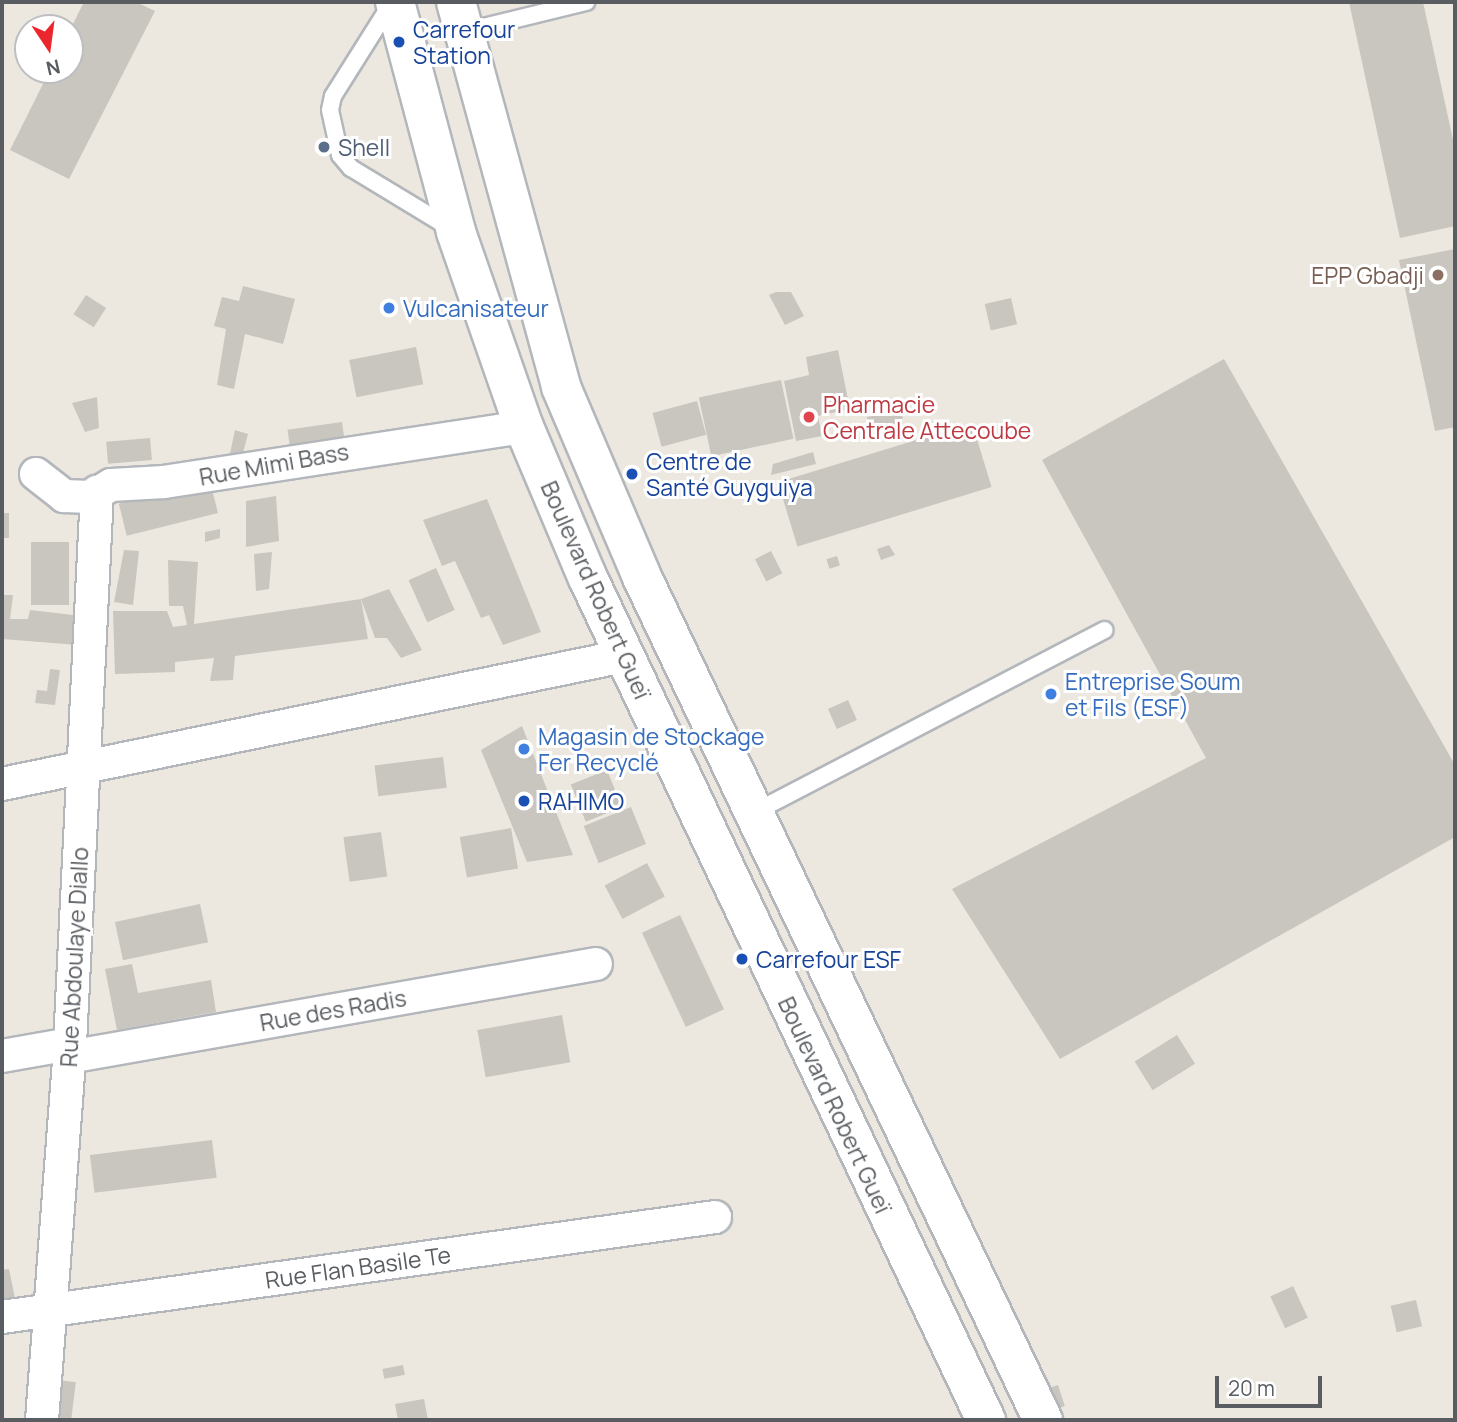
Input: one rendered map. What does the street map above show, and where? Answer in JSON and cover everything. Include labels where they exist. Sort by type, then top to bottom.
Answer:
[{"type":"main road","name":"Boulevard Robert Gueï","points":[[394,2],[456,232],[524,427],[624,656],[986,1420]]},
{"type":"main road","name":"Boulevard Robert Gueï","points":[[460,17],[561,387],[642,575],[1043,1420]]},
{"type":"street","name":"Rue Mimi Bass","points":[[36,474],[64,496],[91,498],[111,485],[164,482],[524,427]]},
{"type":"street","name":"Rue Abdoulaye Diallo","points":[[41,1420],[70,1051],[97,492]]},
{"type":"street","points":[[2,785],[624,656]]},
{"type":"street","name":"Rue des Radis","points":[[2,1056],[70,1051],[596,964]]},
{"type":"street","name":"Rue Flan Basile Te","points":[[2,1317],[715,1217]]},
{"type":"lane","points":[[394,2],[333,96],[330,110],[340,155],[351,168],[456,232]]},
{"type":"lane","points":[[460,17],[586,2]]},
{"type":"lane","points":[[755,812],[1104,630]]},
{"type":"building","points":[[84,2],[136,2],[155,11],[69,179],[10,150],[43,84],[84,84],[84,14],[78,14]]},
{"type":"building","points":[[1349,2],[1423,2],[1455,149],[1455,226],[1400,238]]},
{"type":"building","points":[[1455,249],[1455,427],[1435,431],[1399,260]]},
{"type":"building","points":[[243,286],[295,299],[283,344],[245,334],[234,389],[217,385],[226,329],[214,326],[222,297],[239,301]]},
{"type":"building","points":[[791,292],[804,316],[785,325],[769,295]]},
{"type":"building","points":[[86,295],[106,308],[94,327],[73,314]]},
{"type":"building","points":[[1011,298],[1017,324],[991,330],[985,304]]},
{"type":"building","points":[[416,347],[423,384],[357,397],[349,360]]},
{"type":"building","points":[[838,350],[850,409],[818,416],[822,436],[796,441],[784,381],[809,375],[806,357]]},
{"type":"building","points":[[1224,359],[1455,765],[1455,837],[1060,1059],[952,889],[1206,758],[1042,460]]},
{"type":"building","points":[[781,380],[793,439],[711,456],[699,397]]},
{"type":"building","points":[[97,397],[99,428],[85,432],[72,403]]},
{"type":"building","points":[[697,401],[706,435],[662,447],[653,413]]},
{"type":"building","points":[[902,411],[904,438],[891,441],[889,432],[869,435],[867,417]]},
{"type":"building","points":[[342,422],[345,444],[291,451],[288,430]]},
{"type":"building","points":[[972,423],[992,487],[797,546],[778,482]]},
{"type":"building","points":[[235,430],[248,434],[240,464],[228,463]]},
{"type":"building","points":[[150,438],[152,460],[108,464],[106,442]]},
{"type":"building","points":[[813,452],[816,464],[771,475],[773,464]]},
{"type":"building","points":[[210,481],[218,513],[127,536],[119,504]]},
{"type":"building","points":[[276,496],[279,541],[246,547],[246,501]]},
{"type":"building","points":[[487,499],[541,632],[503,645],[489,615],[481,618],[455,561],[442,566],[423,520]]},
{"type":"building","points":[[2,513],[9,513],[9,538],[2,538]]},
{"type":"building","points":[[220,529],[220,538],[205,542],[205,532]]},
{"type":"building","points":[[31,542],[69,542],[69,605],[31,605]]},
{"type":"building","points":[[889,545],[895,555],[881,560],[877,549]]},
{"type":"building","points":[[124,550],[139,551],[133,605],[114,602]]},
{"type":"building","points":[[771,551],[782,573],[766,581],[755,559]]},
{"type":"building","points":[[272,552],[269,589],[256,591],[254,554]]},
{"type":"building","points":[[837,556],[840,566],[829,569],[826,559]]},
{"type":"building","points":[[168,560],[198,562],[194,624],[361,599],[368,639],[235,656],[233,680],[210,681],[214,658],[175,662],[175,672],[115,674],[113,611],[167,611],[173,627],[187,625],[183,606],[169,606]]},
{"type":"building","points":[[436,568],[455,610],[427,622],[409,580]]},
{"type":"building","points":[[389,589],[422,650],[401,658],[387,638],[375,638],[361,599]]},
{"type":"building","points":[[2,595],[13,595],[10,619],[28,619],[30,610],[82,616],[78,645],[2,639]]},
{"type":"building","points":[[50,669],[60,670],[55,705],[35,703],[37,690],[47,691]]},
{"type":"building","points":[[848,700],[857,720],[837,729],[828,709]]},
{"type":"building","points":[[522,726],[573,855],[527,862],[481,750]]},
{"type":"building","points":[[443,757],[447,788],[378,796],[375,765]]},
{"type":"building","points":[[607,770],[622,807],[586,822],[571,785]]},
{"type":"building","points":[[631,807],[646,844],[599,863],[584,826]]},
{"type":"building","points":[[511,828],[518,868],[467,877],[460,837]]},
{"type":"building","points":[[381,832],[387,877],[350,882],[343,837]]},
{"type":"building","points":[[647,863],[665,897],[622,919],[605,886]]},
{"type":"building","points":[[200,904],[208,942],[123,960],[115,922]]},
{"type":"building","points":[[680,915],[724,1009],[686,1027],[642,933]]},
{"type":"building","points":[[132,964],[138,993],[211,980],[216,1012],[117,1030],[105,969]]},
{"type":"building","points":[[562,1015],[570,1062],[486,1077],[477,1030]]},
{"type":"building","points":[[1177,1035],[1195,1064],[1153,1090],[1135,1061]]},
{"type":"building","points":[[212,1140],[217,1178],[95,1193],[90,1155]]},
{"type":"building","points":[[9,1269],[16,1303],[2,1305],[2,1270]]},
{"type":"building","points":[[1293,1286],[1308,1318],[1285,1328],[1270,1297]]},
{"type":"building","points":[[1416,1300],[1422,1326],[1397,1332],[1391,1306]]},
{"type":"building","points":[[403,1365],[405,1375],[384,1379],[382,1369]]},
{"type":"building","points":[[50,1379],[76,1382],[71,1420],[45,1420]]},
{"type":"building","points":[[1058,1385],[1065,1406],[1056,1409],[1049,1388]]},
{"type":"building","points":[[424,1399],[428,1420],[398,1420],[395,1404]]},
{"type":"place","name":"Carrefour Station","points":[[399,42]]},
{"type":"place","name":"Shell","points":[[324,147]]},
{"type":"place","name":"EPP Gbadji","points":[[1438,275]]},
{"type":"place","name":"Vulcanisateur","points":[[389,308]]},
{"type":"place","name":"Pharmacie Centrale Attecoube","points":[[809,417]]},
{"type":"place","name":"Centre de Santé Guyguiya","points":[[632,474]]},
{"type":"place","name":"Entreprise Soum et Fils (ESF)","points":[[1051,694]]},
{"type":"place","name":"Magasin de Stockage Fer Recyclé","points":[[524,749]]},
{"type":"place","name":"RAHIMO","points":[[524,801]]},
{"type":"place","name":"Carrefour ESF","points":[[742,959]]}]
